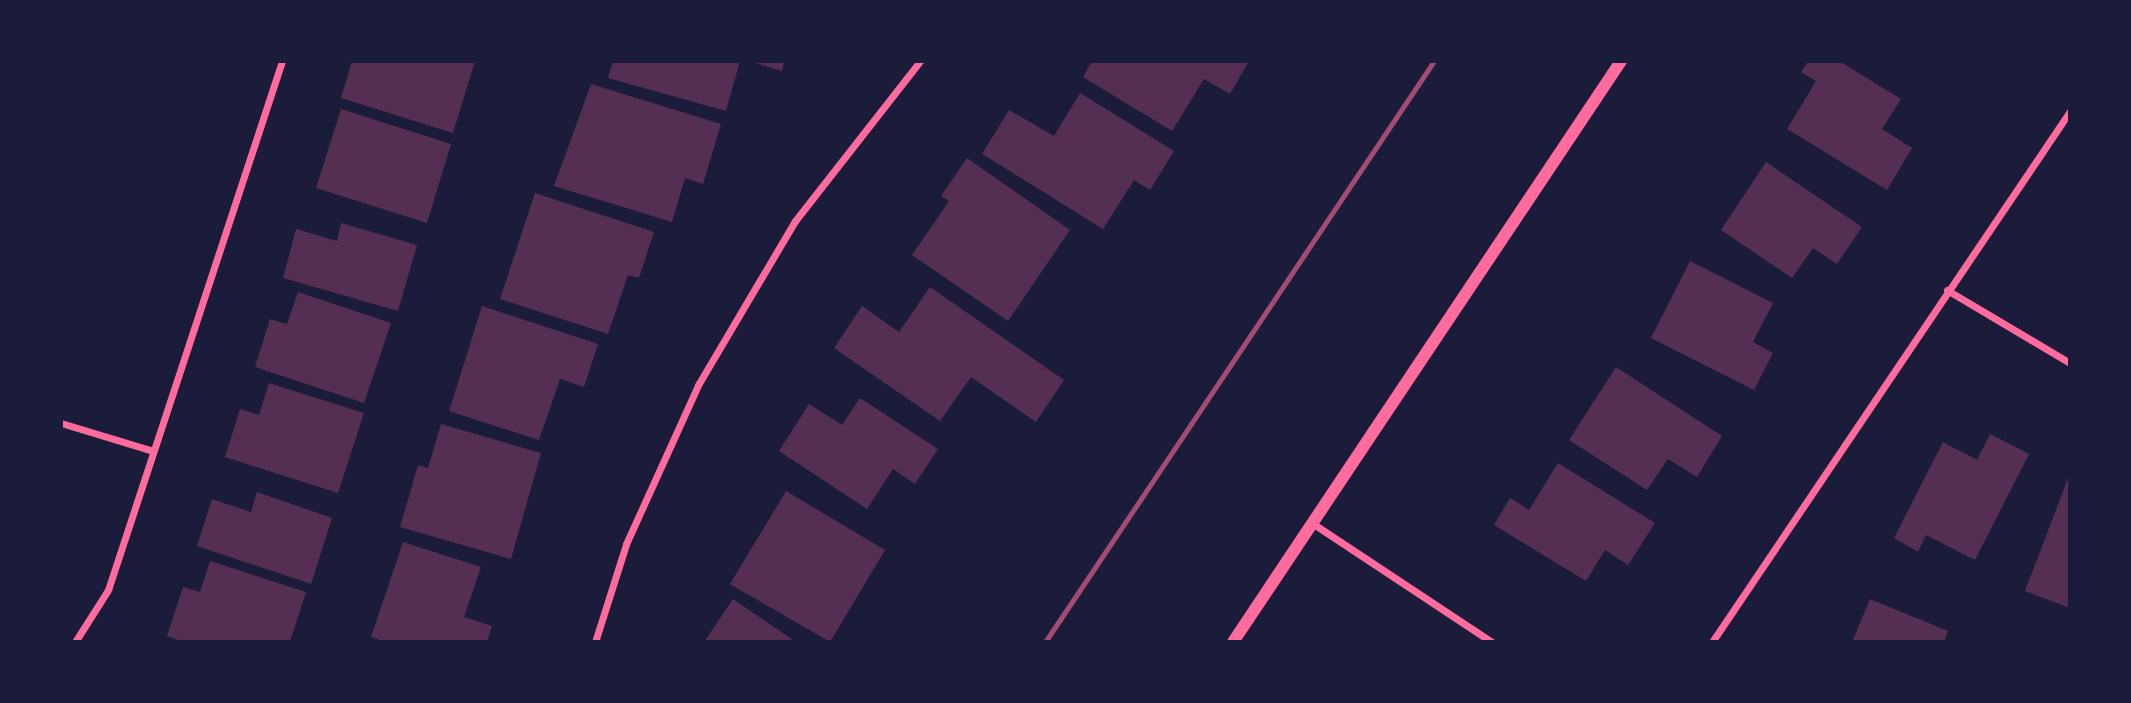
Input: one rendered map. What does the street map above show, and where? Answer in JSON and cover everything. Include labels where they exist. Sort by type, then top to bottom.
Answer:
[{"type":"street","points":[[75,642],[108,590],[282,61]]},
{"type":"street","points":[[595,642],[626,544],[698,385],[795,221],[920,61]]},
{"type":"street","points":[[1233,642],[1621,61]]},
{"type":"street","points":[[1712,642],[2070,111]]},
{"type":"street","points":[[1947,290],[2070,363]]},
{"type":"street","points":[[61,423],[153,451]]},
{"type":"street","points":[[1312,523],[1492,642]]},
{"type":"building","points":[[352,61],[475,61],[453,133],[341,98]]},
{"type":"building","points":[[613,61],[740,61],[726,111],[608,78]]},
{"type":"building","points":[[749,61],[784,61],[782,71]]},
{"type":"building","points":[[1092,61],[1249,61],[1230,94],[1204,79],[1172,131],[1083,77]]},
{"type":"building","points":[[1808,61],[1839,61],[1901,99],[1882,129],[1912,148],[1887,190],[1787,129],[1816,81],[1801,72]]},
{"type":"building","points":[[591,84],[721,124],[703,184],[685,178],[672,222],[554,186]]},
{"type":"building","points":[[1080,93],[1174,151],[1150,190],[1134,180],[1103,229],[982,154],[1009,110],[1054,136]]},
{"type":"building","points":[[341,109],[451,144],[427,223],[316,188]]},
{"type":"building","points":[[967,158],[1070,230],[1008,321],[912,255],[949,201],[941,196]]},
{"type":"building","points":[[1766,162],[1862,227],[1837,264],[1813,248],[1792,278],[1721,230]]},
{"type":"building","points":[[535,193],[654,232],[639,278],[628,275],[608,334],[500,299]]},
{"type":"building","points":[[341,223],[417,245],[398,311],[283,278],[296,229],[337,241]]},
{"type":"building","points":[[1690,261],[1773,303],[1753,342],[1773,353],[1754,390],[1651,338]]},
{"type":"building","points":[[930,287],[1064,380],[1036,422],[971,377],[940,421],[834,348],[862,306],[899,332]]},
{"type":"building","points":[[298,292],[391,323],[364,403],[255,367],[270,319],[287,324]]},
{"type":"building","points":[[482,306],[598,344],[584,387],[560,379],[539,440],[449,411]]},
{"type":"building","points":[[1616,367],[1722,436],[1697,477],[1668,459],[1647,490],[1569,440]]},
{"type":"building","points":[[269,383],[364,413],[338,493],[225,457],[240,409],[259,415]]},
{"type":"building","points":[[860,398],[938,449],[915,484],[893,469],[867,509],[779,451],[809,404],[842,425]]},
{"type":"building","points":[[441,424],[541,453],[511,559],[400,527],[418,465],[428,468]]},
{"type":"building","points":[[1990,434],[2029,454],[1975,560],[1926,535],[1918,552],[1894,538],[1943,442],[1977,460]]},
{"type":"building","points":[[1558,463],[1655,523],[1628,565],[1605,550],[1586,581],[1494,525],[1510,498],[1529,510]]},
{"type":"building","points":[[2070,473],[2070,608],[2025,591]]},
{"type":"building","points":[[786,491],[885,550],[830,642],[730,584]]},
{"type":"building","points":[[257,492],[332,518],[311,584],[197,546],[212,499],[251,512]]},
{"type":"building","points":[[403,542],[481,567],[464,617],[492,626],[487,642],[385,642],[371,637]]},
{"type":"building","points":[[210,561],[306,592],[290,642],[184,642],[167,636],[183,587],[200,592]]},
{"type":"building","points":[[733,599],[796,642],[704,642]]},
{"type":"building","points":[[1870,599],[1948,631],[1944,642],[1852,642]]},
{"type":"railway","points":[[1045,642],[1434,61]]}]
